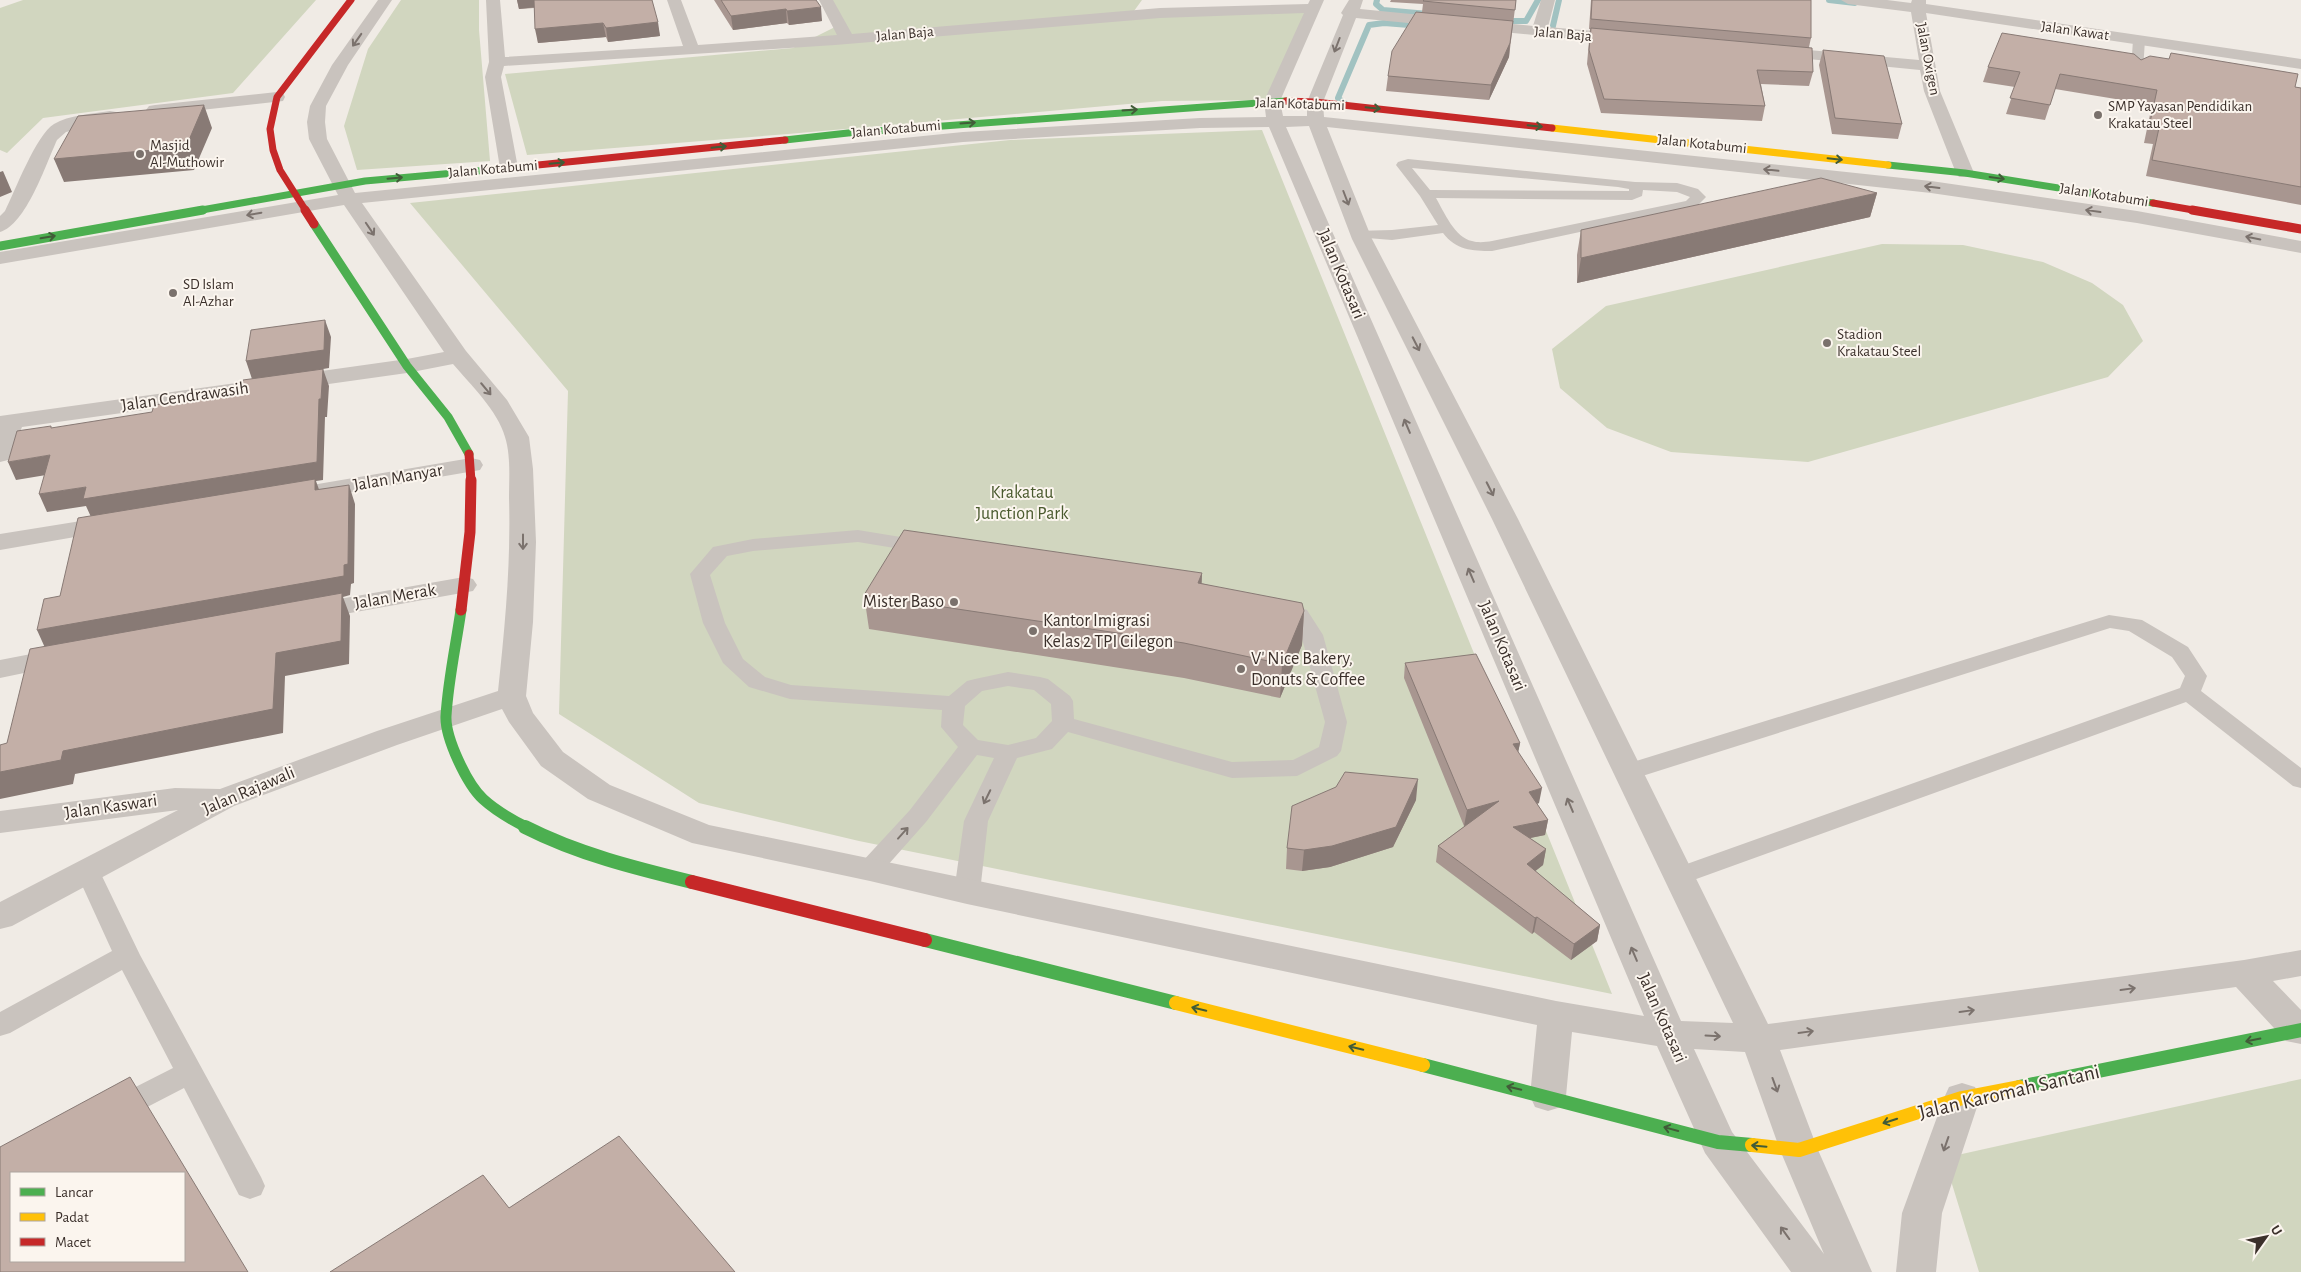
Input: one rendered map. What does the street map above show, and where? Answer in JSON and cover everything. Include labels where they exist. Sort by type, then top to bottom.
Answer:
[{"type":"street","points":[[351,0],[278,97],[270,129],[273,150],[280,170],[407,366],[458,433],[469,451],[471,465],[469,547],[446,718]]},
{"type":"street","points":[[385,0],[340,65],[318,106],[316,122],[318,139],[346,192],[458,356],[500,405],[517,437],[521,469],[523,542],[520,622],[512,696],[519,715],[552,759],[598,792],[703,835],[1556,1015],[1669,1034],[1758,1039],[2244,973],[2301,963]]},
{"type":"street","points":[[492,0],[497,62],[493,77],[509,168]]},
{"type":"street","points":[[674,0],[692,50]]},
{"type":"street","points":[[826,0],[847,39]]},
{"type":"street","points":[[1138,15],[1144,0]]},
{"type":"street","points":[[1539,32],[1548,0]]},
{"type":"street","name":"Jalan Kawat","points":[[1848,0],[1918,4],[2301,64]]},
{"type":"street","points":[[1274,111],[1315,4]]},
{"type":"street","name":"Jalan Baja","points":[[497,62],[692,50],[1138,15],[1315,4]]},
{"type":"street","name":"Jalan Oxigen","points":[[1918,4],[1932,91],[1965,173]]},
{"type":"street","points":[[1315,112],[1353,9]]},
{"type":"street","name":"Jalan Baja","points":[[1353,9],[1391,18],[1646,41]]},
{"type":"street","points":[[1758,51],[1927,66]]},
{"type":"street","points":[[142,112],[278,97]]},
{"type":"street","name":"Jalan Kotabumi","points":[[346,192],[963,137],[1190,123],[1274,111]]},
{"type":"street","name":"Jalan Kotabumi","points":[[0,258],[298,199],[509,168],[916,127],[1274,111],[1315,112],[1965,173],[2186,217],[2301,247]]},
{"type":"street","name":"Jalan Kotasari","points":[[1274,111],[1669,1034],[1718,1142],[1814,1272]]},
{"type":"street","name":"Jalan Kotabumi","points":[[1315,112],[2301,230]]},
{"type":"street","name":"Jalan Kotasari","points":[[1315,112],[1360,234],[1505,519],[1758,1039],[1799,1150],[1852,1272]]},
{"type":"street","points":[[0,226],[13,214],[50,138],[60,128],[82,121],[123,114]]},
{"type":"street","points":[[0,246],[298,199]]},
{"type":"street","name":"Jalan Cendrawasih","points":[[6,422],[407,366],[458,356]]},
{"type":"street","points":[[0,455],[6,422]]},
{"type":"street","name":"Jalan Manyar","points":[[294,495],[471,465]]},
{"type":"street","points":[[0,542],[138,520]]},
{"type":"street","name":"Jalan Merak","points":[[290,615],[464,585]]},
{"type":"street","points":[[0,668],[87,652]]},
{"type":"street","name":"Jalan Rajawali","points":[[0,917],[223,799],[378,741],[512,696]]},
{"type":"street","name":"Jalan Karomah Santani","points":[[446,718],[453,746],[463,769],[482,798],[511,819],[557,843],[636,868],[1548,1096],[1718,1142],[1799,1150],[1962,1098],[2300,1031]]},
{"type":"street","name":"Jalan Kaswari","points":[[0,822],[175,799],[223,799]]},
{"type":"street","points":[[2244,973],[2300,1031]]},
{"type":"street","points":[[1548,1096],[1556,1015]]},
{"type":"street","points":[[1916,1272],[1922,1213],[1962,1098]]},
{"type":"lane","points":[[2137,70],[2139,40]]},
{"type":"lane","points":[[1415,163],[1635,186],[1682,189],[1689,190],[1699,197],[1691,204],[1492,246],[1468,247],[1455,240],[1426,194],[1403,165],[1415,163]]},
{"type":"lane","points":[[1426,194],[1632,196],[1637,193],[1635,186]]},
{"type":"lane","points":[[1569,195],[1611,221]]},
{"type":"lane","points":[[1360,234],[1392,235],[1447,228]]},
{"type":"lane","points":[[946,550],[858,536],[753,546],[720,551],[700,574],[714,623],[734,663],[757,682],[790,692],[954,704],[976,686],[1008,679],[1040,684],[1062,700],[1064,723],[1044,744],[1008,753],[971,746],[952,727],[954,704]]},
{"type":"lane","points":[[1064,723],[1232,770],[1297,768],[1328,752],[1336,722],[1312,635],[1300,614],[1258,599]]},
{"type":"lane","points":[[1628,772],[2109,621],[2135,625],[2180,652],[2196,676],[2189,693],[1679,876]]},
{"type":"lane","points":[[2189,693],[2301,780]]},
{"type":"lane","points":[[870,870],[918,816],[971,746]]},
{"type":"lane","points":[[966,892],[976,821],[1008,753]]},
{"type":"lane","points":[[88,872],[127,954],[250,1186]]},
{"type":"lane","points":[[0,1025],[127,954]]},
{"type":"lane","points":[[95,1121],[190,1072]]},
{"type":"green space","points":[[23,0],[316,0],[233,93],[43,118],[7,153],[0,150],[0,8]]},
{"type":"green space","points":[[401,0],[479,0],[479,30],[490,161],[357,170],[344,126],[368,49]]},
{"type":"green space","points":[[828,0],[1142,0],[1134,11],[1309,13],[1277,100],[1162,101],[527,155],[505,74],[793,48],[841,24]]},
{"type":"green space","name":"Krakatau Junction Park","points":[[1262,130],[1612,994],[859,841],[699,803],[559,714],[568,391],[410,203],[1010,140]]},
{"type":"green space","points":[[1882,244],[1963,245],[2043,262],[2092,283],[2123,305],[2143,341],[2108,377],[1808,462],[1671,452],[1607,428],[1560,388],[1552,349],[1606,306]]},
{"type":"green space","points":[[2301,1079],[2301,1272],[1979,1272],[1944,1158]]},
{"type":"building","points":[[534,0],[652,0],[658,22],[606,28],[603,23],[535,29]]},
{"type":"building","points":[[721,0],[816,0],[821,7],[731,16]]},
{"type":"building","points":[[1424,0],[1516,0],[1515,10]]},
{"type":"building","points":[[1592,0],[1811,0],[1811,38],[1591,19]]},
{"type":"building","points":[[1416,12],[1513,21],[1510,43],[1491,85],[1388,76],[1392,51]]},
{"type":"building","points":[[1591,28],[1812,48],[1813,72],[1757,70],[1765,106],[1604,99],[1589,50]]},
{"type":"building","points":[[2002,33],[2134,54],[2141,60],[2150,56],[2169,59],[2171,53],[2298,74],[2295,87],[2301,88],[2301,187],[2152,160],[2159,128],[2149,127],[2157,90],[2060,74],[2050,105],[2010,98],[2020,72],[1988,67]]},
{"type":"building","points":[[1823,50],[1884,56],[1902,124],[1835,118]]},
{"type":"building","points":[[204,105],[186,147],[54,159],[78,116]]},
{"type":"building","points":[[1821,178],[1877,193],[1581,258],[1581,230]]},
{"type":"building","points":[[325,320],[324,350],[246,361],[251,330]]},
{"type":"building","points":[[323,369],[321,399],[319,399],[317,462],[83,499],[86,487],[39,494],[50,455],[8,462],[17,431],[51,426],[51,428],[152,412],[154,405],[241,392],[243,380]]},
{"type":"building","points":[[315,479],[315,490],[349,485],[348,564],[344,565],[344,576],[37,630],[44,599],[60,596],[78,518]]},
{"type":"building","points":[[904,530],[1202,573],[1198,583],[1302,603],[1304,611],[1282,664],[1184,643],[864,595]]},
{"type":"building","points":[[342,593],[341,641],[276,653],[273,709],[63,751],[61,760],[0,772],[0,745],[7,743],[30,649]]},
{"type":"building","points":[[1476,654],[1520,743],[1513,744],[1542,788],[1529,792],[1548,820],[1513,827],[1546,849],[1527,864],[1600,925],[1574,944],[1537,917],[1535,918],[1438,846],[1499,801],[1467,810],[1405,663]]},
{"type":"building","points":[[1345,772],[1418,779],[1396,827],[1332,846],[1304,850],[1287,848],[1292,806],[1336,787]]},
{"type":"building","points":[[130,1077],[248,1272],[0,1272],[0,1147]]},
{"type":"building","points":[[619,1136],[735,1272],[330,1272],[483,1175],[509,1208]]},
{"type":"waterway","points":[[1377,0],[1376,4],[1383,10],[1428,14]]},
{"type":"waterway","points":[[1500,21],[1526,21],[1538,0]]},
{"type":"waterway","points":[[1552,30],[1559,0]]},
{"type":"waterway","points":[[1829,0],[1855,3]]},
{"type":"waterway","points":[[1347,105],[1338,98],[1369,25],[1384,23],[1422,26]]},
{"type":"traffic: fast","points":[[785,140],[848,133],[1286,101]]},
{"type":"traffic: fast","points":[[1888,165],[1965,173],[2153,203]]},
{"type":"traffic: fast","points":[[0,246],[365,181],[488,170]]},
{"type":"traffic: fast","points":[[314,224],[407,366],[448,417],[469,454]]},
{"type":"traffic: fast","points":[[461,610],[446,718],[453,746],[463,769],[482,798],[511,819],[557,843],[636,868],[692,882]]},
{"type":"traffic: fast","points":[[925,940],[1176,1003]]},
{"type":"traffic: fast","points":[[2019,1087],[2301,1030]]},
{"type":"traffic: fast","points":[[1423,1065],[1718,1142],[1752,1145]]},
{"type":"traffic: slow","points":[[1552,128],[1888,165]]},
{"type":"traffic: slow","points":[[1176,1003],[1423,1065]]},
{"type":"traffic: slow","points":[[1752,1145],[1799,1150],[1962,1098],[2019,1087]]},
{"type":"traffic: jam","points":[[314,224],[280,170],[273,150],[270,129],[277,97],[351,0]]},
{"type":"traffic: jam","points":[[1286,101],[1315,102],[1552,128]]},
{"type":"traffic: jam","points":[[488,170],[785,140]]},
{"type":"traffic: jam","points":[[2153,203],[2301,229]]},
{"type":"traffic: jam","points":[[461,610],[468,552],[472,493],[469,454]]},
{"type":"traffic: jam","points":[[692,882],[925,940]]},
{"type":"place","name":"SMP Yayasan Pendidikan Krakatau Steel","points":[[2098,115]]},
{"type":"place","name":"Masjid Al-Muthowir","points":[[140,154]]},
{"type":"place","name":"SD Islam Al-Azhar","points":[[173,293]]},
{"type":"place","name":"Stadion Krakatau Steel","points":[[1827,343]]},
{"type":"place","name":"Mister Baso","points":[[954,602]]},
{"type":"place","name":"Kantor Imigrasi Kelas 2 TPI Cilegon","points":[[1033,631]]},
{"type":"place","name":"V' Nice Bakery, Donuts & Coffee","points":[[1241,669]]}]
